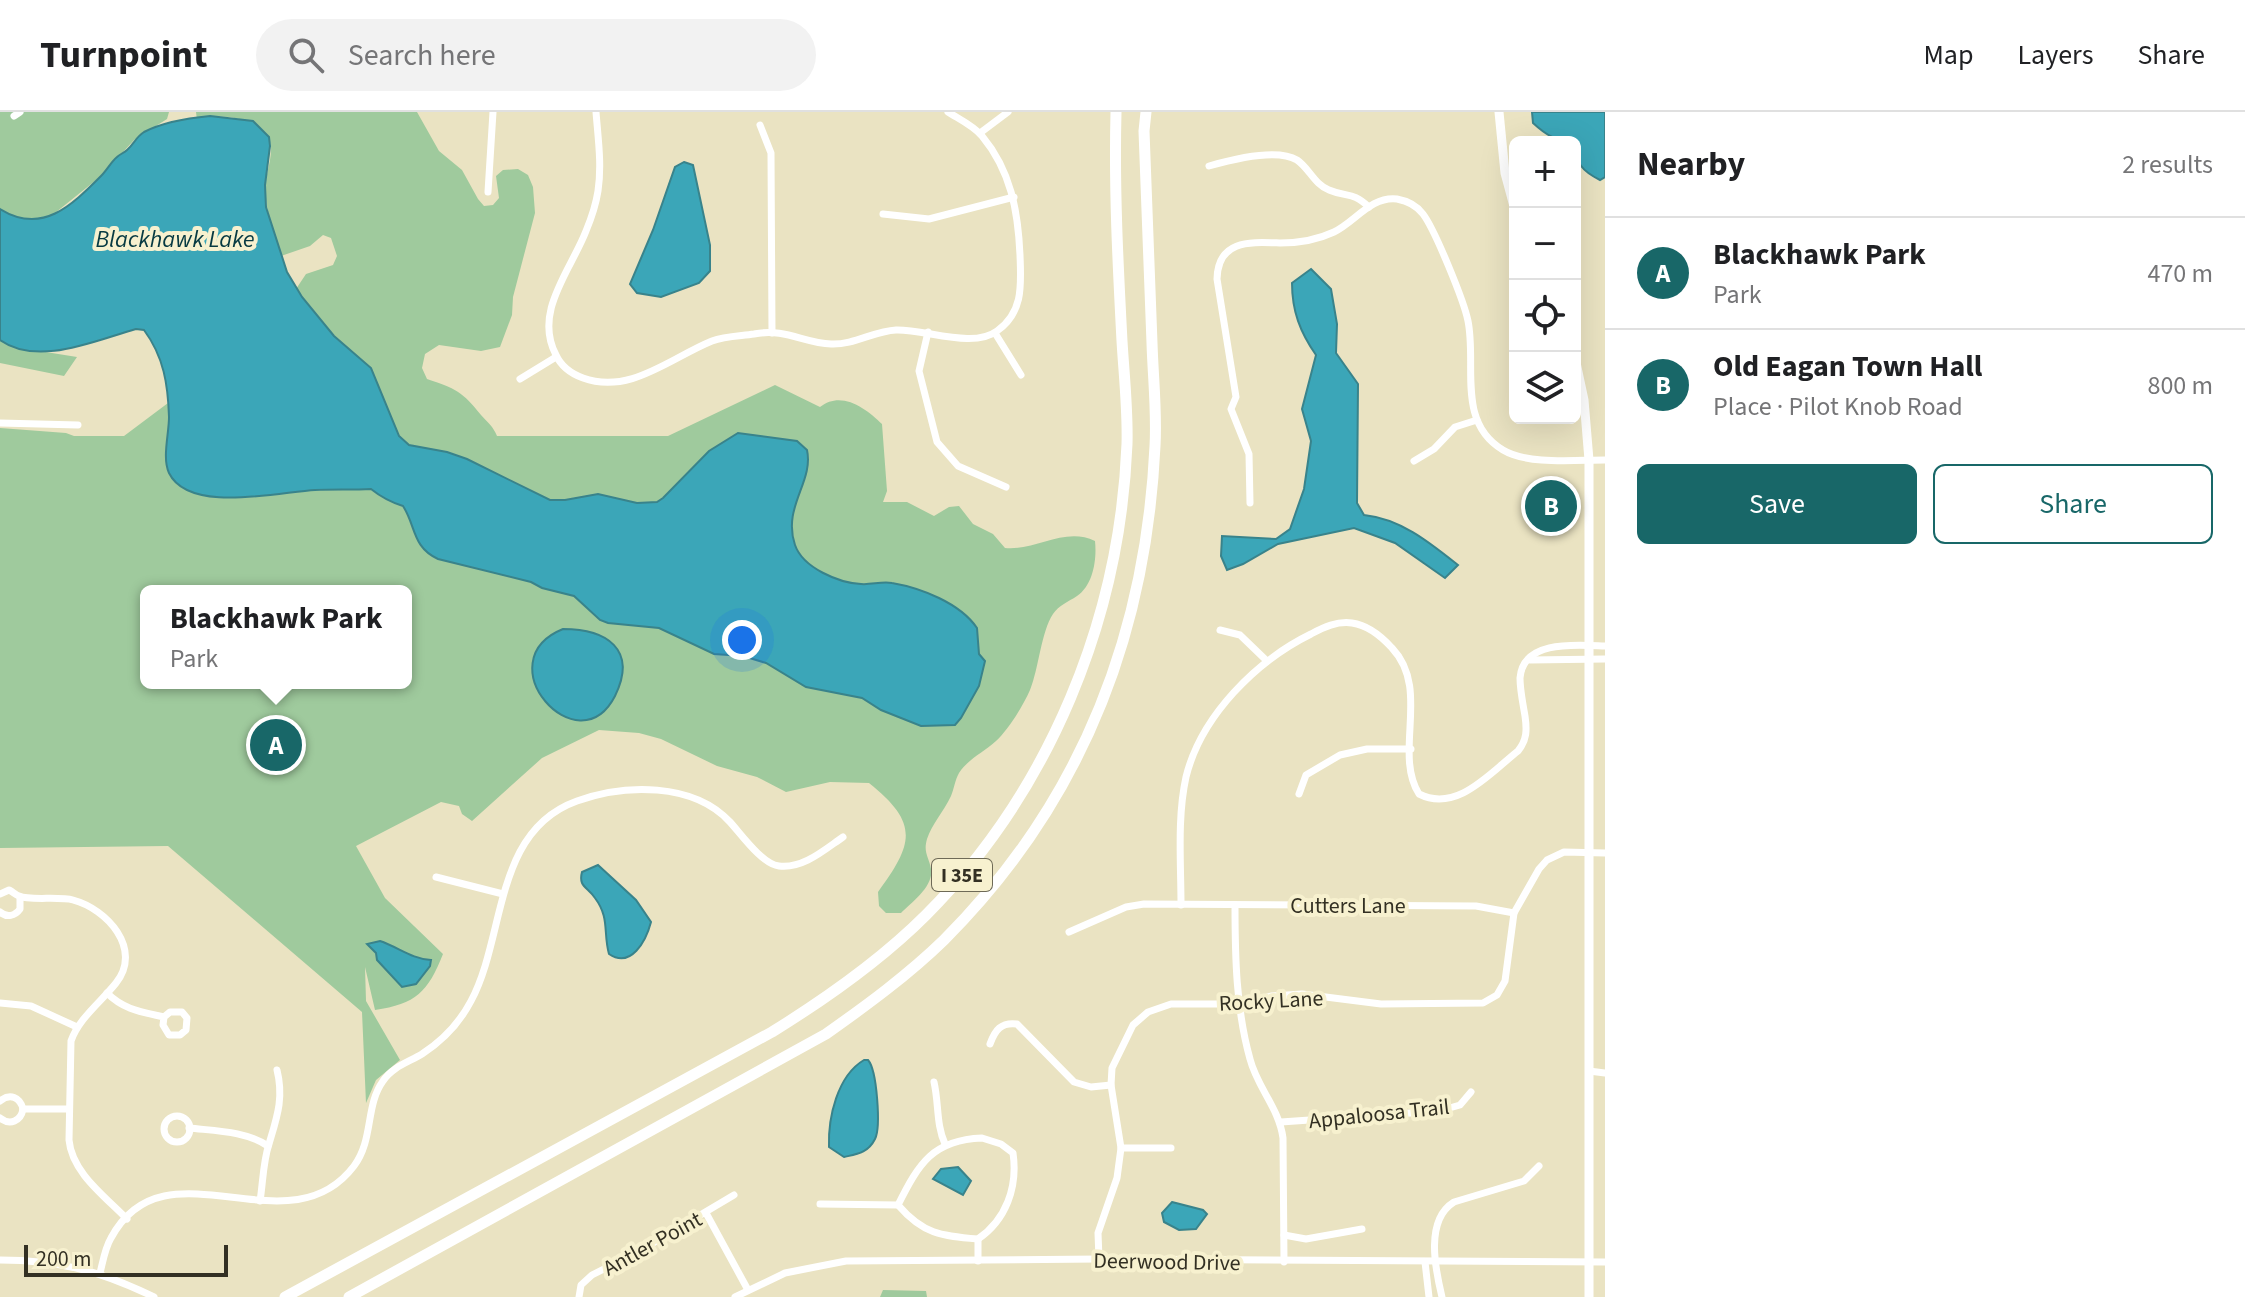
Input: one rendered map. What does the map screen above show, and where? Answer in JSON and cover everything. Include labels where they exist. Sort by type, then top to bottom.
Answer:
[{"type":"highway","name":"I 35E","points":[[285,1297],[772,1032],[823,1000],[874,962],[925,916],[965,872],[1002,824],[1034,773],[1067,709],[1103,607],[1115,549],[1127,442],[1114,177],[1116,112]]},
{"type":"highway","name":"I 35E","points":[[349,1297],[826,1034],[887,990],[943,941],[985,895],[1024,845],[1058,793],[1087,738],[1115,668],[1133,608],[1148,535],[1156,442],[1146,112]]},
{"type":"main road","points":[[1499,112],[1505,173],[1514,208]]},
{"type":"main road","points":[[1581,386],[1589,460],[1589,1297]]},
{"type":"street","points":[[488,192],[493,112]]},
{"type":"street","points":[[596,112],[600,156],[598,191],[587,231],[558,287],[548,333],[556,357],[573,374],[598,384],[646,375],[714,340],[772,333],[833,344],[894,330],[976,339],[995,333],[1013,315],[1022,293],[1019,225],[1014,197],[1000,162],[980,133],[948,112]]},
{"type":"street","points":[[980,133],[1008,112]]},
{"type":"street","points":[[760,125],[771,153],[772,333]]},
{"type":"street","points":[[1209,166],[1242,158],[1290,157],[1328,190],[1356,195],[1369,207]]},
{"type":"street","points":[[883,214],[929,219],[1014,197]]},
{"type":"street","points":[[1250,503],[1249,454],[1231,409],[1236,397],[1217,279],[1223,258],[1237,245],[1248,242],[1287,243],[1319,238],[1385,200],[1407,202],[1421,212],[1428,222],[1468,321],[1471,400],[1477,420],[1494,443],[1519,457],[1605,460]]},
{"type":"street","points":[[928,332],[919,371],[937,442],[958,466],[1006,487]]},
{"type":"street","points":[[995,333],[1021,375]]},
{"type":"street","points":[[520,379],[556,357]]},
{"type":"street","points":[[1414,461],[1434,449],[1455,427],[1477,420]]},
{"type":"street","points":[[0,423],[78,425]]},
{"type":"street","points":[[1181,905],[1181,821],[1187,776],[1202,736],[1224,705],[1267,661],[1292,643],[1331,624],[1352,623],[1374,632],[1395,651],[1407,674],[1411,694],[1411,781],[1419,794],[1442,801],[1466,792],[1525,743],[1527,732],[1520,680],[1528,660],[1549,647],[1605,646]]},
{"type":"street","points":[[1220,630],[1240,635],[1267,661]]},
{"type":"street","points":[[1528,660],[1605,659]]},
{"type":"street","points":[[1299,794],[1306,775],[1340,755],[1367,749],[1411,749]]},
{"type":"street","points":[[100,1273],[110,1240],[137,1209],[158,1198],[194,1192],[290,1202],[318,1195],[343,1179],[365,1146],[374,1100],[383,1081],[395,1069],[441,1039],[471,1002],[484,971],[503,894],[519,851],[542,822],[573,802],[608,791],[656,790],[691,798],[727,818],[754,849],[778,866],[792,866],[806,861],[843,837]]},
{"type":"street","name":"Rocky Lane","points":[[1099,1259],[1098,1233],[1117,1178],[1121,1148],[1111,1085],[1112,1068],[1133,1025],[1148,1012],[1171,1004],[1241,1004],[1272,996],[1302,994],[1381,1004],[1483,1003],[1497,995],[1505,981],[1514,913],[1539,869],[1547,860],[1564,852],[1605,853]]},
{"type":"street","points":[[436,877],[503,894]]},
{"type":"street","points":[[0,894],[13,891],[20,898],[21,905],[15,914],[8,916],[0,912]]},
{"type":"street","points":[[20,898],[60,897],[75,900],[100,914],[116,929],[124,943],[125,965],[118,981],[77,1027],[70,1049],[69,1145],[74,1161],[127,1219]]},
{"type":"street","name":"Cutters Lane","points":[[1069,932],[1126,907],[1144,904],[1476,906],[1514,913]]},
{"type":"street","points":[[1235,905],[1235,963],[1253,1068],[1281,1122],[1284,1262]]},
{"type":"street","points":[[107,993],[118,1004],[131,1010],[164,1017]]},
{"type":"street","points":[[0,1003],[31,1006],[77,1027]]},
{"type":"street","points":[[990,1044],[1000,1027],[1008,1023],[1017,1024],[1074,1082],[1091,1087],[1111,1085]]},
{"type":"street","points":[[260,1201],[268,1146],[280,1112],[277,1070]]},
{"type":"street","points":[[1589,1071],[1605,1073]]},
{"type":"street","points":[[934,1082],[938,1100],[938,1129],[945,1144]]},
{"type":"street","name":"Appaloosa Trail","points":[[1281,1122],[1439,1111],[1460,1105],[1471,1092]]},
{"type":"street","points":[[0,1101],[14,1097],[23,1109],[15,1121],[7,1122],[0,1118]]},
{"type":"street","points":[[23,1109],[69,1109]]},
{"type":"street","points":[[189,1128],[240,1134],[258,1139],[268,1146]]},
{"type":"street","points":[[820,1204],[898,1205],[925,1230],[978,1239],[1001,1219],[1014,1184],[1016,1171],[1013,1153],[1001,1144],[982,1138],[945,1144],[919,1168],[898,1205]]},
{"type":"street","points":[[1121,1148],[1171,1148]]},
{"type":"street","points":[[1442,1297],[1436,1262],[1436,1224],[1445,1208],[1454,1202],[1524,1181],[1539,1166]]},
{"type":"street","name":"Antler Point","points":[[579,1297],[581,1285],[592,1275],[734,1195]]},
{"type":"street","points":[[706,1213],[748,1290]]},
{"type":"street","points":[[1284,1235],[1306,1239],[1362,1229]]},
{"type":"street","points":[[978,1239],[978,1261]]},
{"type":"street","points":[[0,1260],[38,1260],[100,1273],[154,1297]]},
{"type":"street","name":"Deerwood Drive","points":[[735,1297],[785,1273],[846,1261],[1605,1262]]},
{"type":"street","points":[[1425,1262],[1429,1297]]},
{"type":"green space","points":[[0,112],[169,112],[167,119],[134,140],[101,176],[50,217],[32,221],[17,218],[0,209]]},
{"type":"green space","points":[[196,112],[417,112],[439,151],[462,170],[484,206],[493,205],[499,198],[496,176],[503,170],[518,169],[528,175],[533,187],[535,213],[513,297],[512,315],[500,347],[481,351],[439,345],[425,354],[422,368],[427,379],[452,388],[469,401],[497,436],[668,436],[775,385],[820,407],[836,400],[853,403],[882,424],[887,491],[883,502],[907,502],[934,516],[949,507],[959,506],[973,524],[993,534],[1005,548],[1073,536],[1095,541],[1090,579],[1077,596],[1053,614],[1030,690],[1015,717],[996,741],[959,773],[951,796],[927,839],[926,851],[931,869],[929,882],[901,913],[886,913],[879,906],[878,892],[899,860],[906,834],[897,810],[869,783],[830,782],[786,792],[757,777],[717,766],[661,739],[639,733],[599,730],[542,758],[472,821],[462,814],[459,806],[441,802],[356,846],[385,898],[443,954],[432,978],[419,994],[401,1004],[375,1010],[365,967],[366,1001],[400,1060],[376,1080],[366,1103],[362,1012],[168,846],[0,848],[0,428],[74,436],[124,436],[168,403],[168,436],[398,436],[371,368],[334,336],[296,289],[306,274],[333,265],[337,256],[331,238],[323,235],[310,246],[281,256],[266,198],[265,183],[271,151],[269,139],[257,126],[247,121],[215,116],[197,120]]},
{"type":"green space","points":[[0,337],[27,349],[77,357],[64,376],[0,363]]},
{"type":"green space","points":[[883,1290],[926,1291],[927,1297],[880,1297]]},
{"type":"water","points":[[1532,112],[1605,112],[1605,177],[1600,180],[1581,166],[1581,136],[1552,136],[1533,123]]},
{"type":"water","name":"Blackhawk Lake","points":[[210,116],[253,121],[269,137],[266,207],[287,272],[302,297],[334,336],[371,368],[399,436],[409,445],[467,459],[550,500],[598,494],[637,503],[657,502],[663,498],[709,451],[738,433],[797,441],[807,450],[808,462],[792,519],[792,531],[795,545],[806,561],[823,573],[843,581],[892,583],[927,593],[961,611],[977,628],[979,654],[985,661],[979,686],[961,718],[955,725],[921,726],[881,710],[862,698],[806,687],[766,663],[743,656],[714,654],[659,628],[608,623],[600,620],[574,596],[438,559],[419,542],[403,506],[371,489],[315,490],[236,498],[195,493],[180,486],[169,473],[166,460],[169,417],[164,372],[144,330],[136,329],[67,349],[49,351],[15,348],[0,340],[0,209],[29,219],[55,214],[101,176],[144,132],[168,123]]},
{"type":"water","points":[[684,162],[693,165],[710,245],[710,271],[699,283],[661,297],[637,293],[630,284],[675,167]]},
{"type":"water","points":[[1311,269],[1331,289],[1337,324],[1336,353],[1358,384],[1357,503],[1364,515],[1402,527],[1458,565],[1445,578],[1395,543],[1354,528],[1278,544],[1227,570],[1221,556],[1222,536],[1276,539],[1290,529],[1304,489],[1311,441],[1302,409],[1316,355],[1298,321],[1292,283]]},
{"type":"water","points":[[563,629],[579,630],[604,638],[620,654],[623,666],[621,680],[615,696],[599,715],[580,720],[561,715],[546,702],[535,683],[533,663],[541,644]]},
{"type":"water","points":[[598,865],[636,900],[651,922],[636,951],[624,958],[609,954],[603,912],[581,881],[582,872]]},
{"type":"water","points":[[380,941],[431,960],[416,984],[402,987],[377,960],[376,953],[367,944]]},
{"type":"water","points":[[864,1060],[868,1060],[871,1066],[876,1086],[877,1133],[866,1150],[844,1157],[829,1147],[830,1123],[841,1087],[847,1076]]},
{"type":"water","points":[[958,1167],[971,1181],[963,1195],[933,1179],[941,1169]]},
{"type":"water","points":[[1172,1202],[1203,1210],[1207,1214],[1196,1229],[1179,1230],[1164,1222],[1162,1213]]},
{"type":"place","name":"Old Eagan Town Hall","points":[[1551,506]]},
{"type":"place","name":"Blackhawk Park","points":[[276,745]]}]
